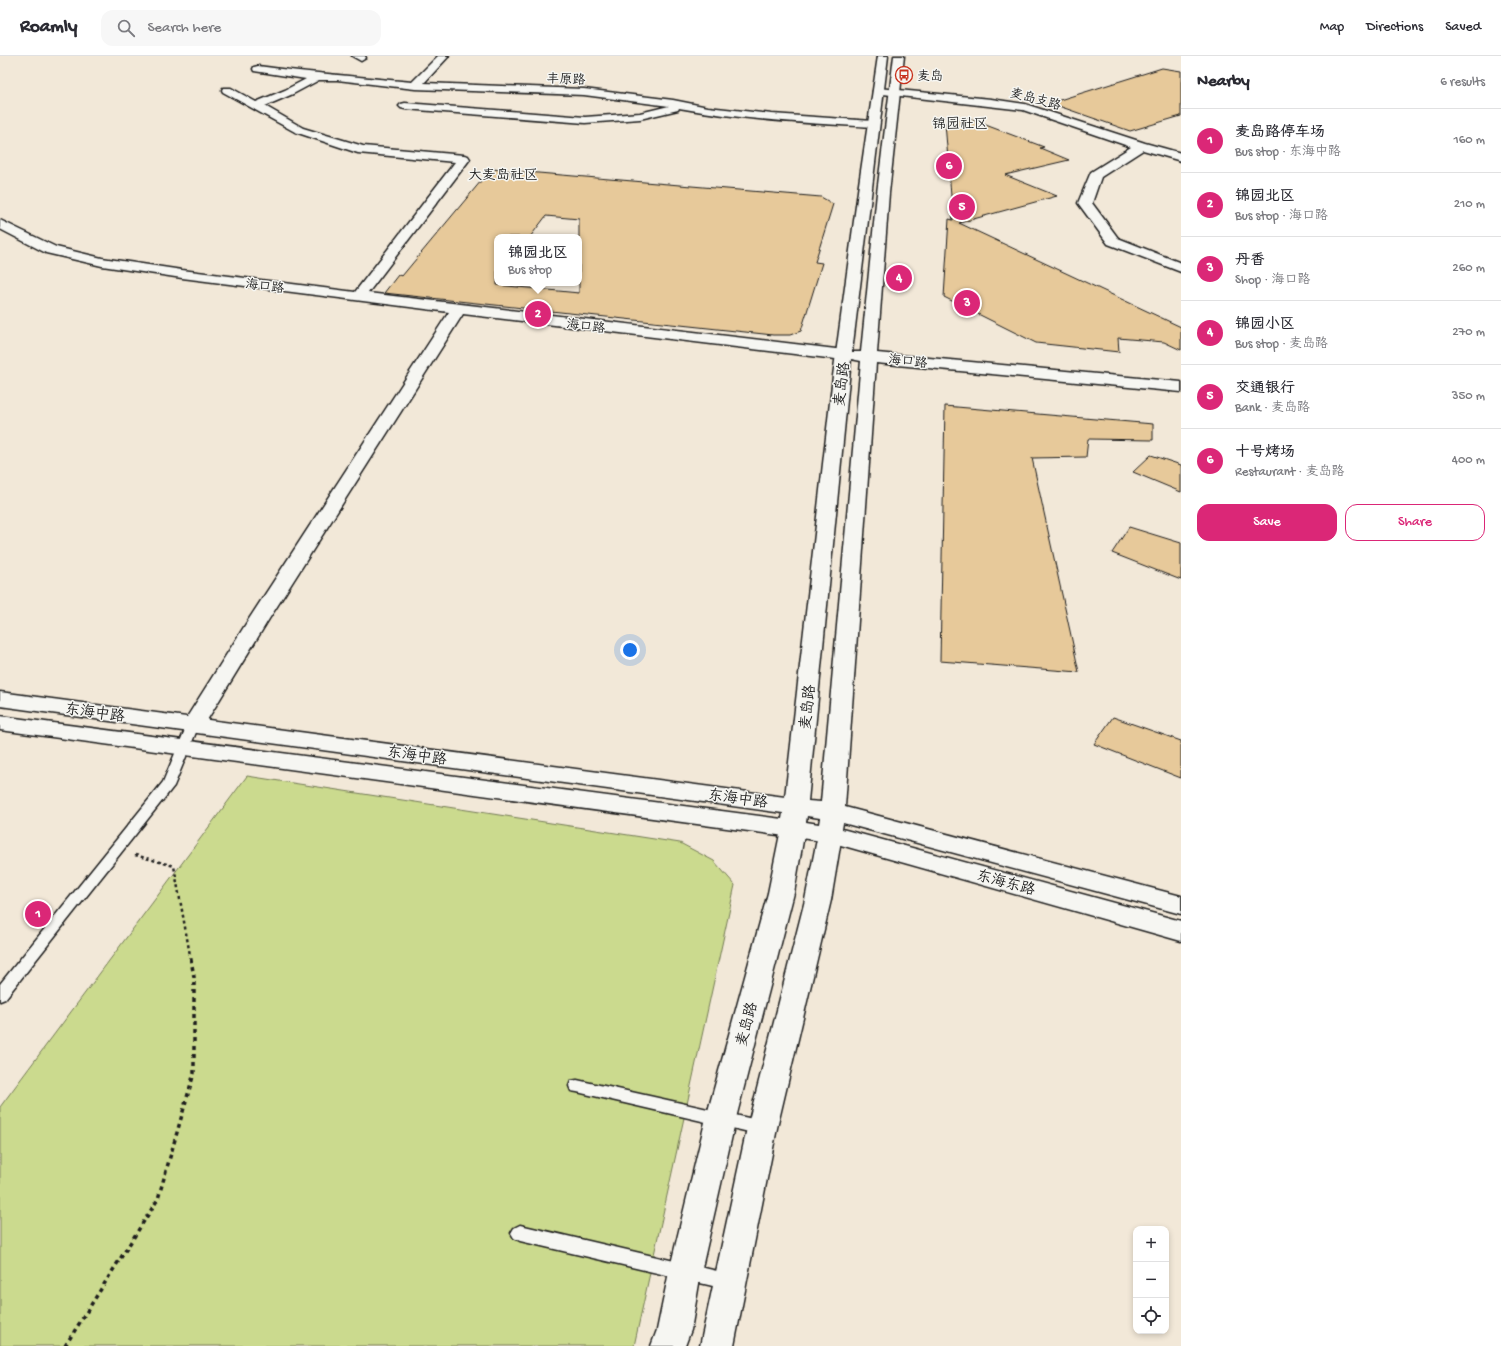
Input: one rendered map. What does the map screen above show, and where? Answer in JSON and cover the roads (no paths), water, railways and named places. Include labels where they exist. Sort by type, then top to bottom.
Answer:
[{"type":"street","points":[[415,86],[444,56]]},
{"type":"street","name":"麦岛路","points":[[668,1346],[674,1330],[685,1272],[721,1118],[781,893],[795,818],[844,355],[883,56]]},
{"type":"street","name":"麦岛路","points":[[717,1346],[762,1128],[818,900],[832,823],[883,193],[899,56]]},
{"type":"street","name":"丰原路","points":[[258,69],[317,77],[337,77],[415,86],[584,92],[684,105],[708,110],[772,117],[873,124]]},
{"type":"street","points":[[256,106],[289,92],[317,77]]},
{"type":"street","points":[[227,90],[299,130],[362,150],[464,159],[358,297]]},
{"type":"street","name":"麦岛支路","points":[[878,91],[991,102],[1025,107],[1141,146],[1181,157]]},
{"type":"street","points":[[406,106],[585,120],[640,116],[684,105]]},
{"type":"street","points":[[1141,146],[1095,175],[1085,203],[1113,241],[1181,268]]},
{"type":"street","name":"海口路","points":[[0,224],[51,250],[102,262],[182,274],[460,310],[844,355],[1181,387]]},
{"type":"street","points":[[192,725],[263,612],[460,310]]},
{"type":"street","name":"东海中路","points":[[0,699],[192,725],[832,823]]},
{"type":"street","name":"东海中路","points":[[0,723],[184,748],[795,818]]},
{"type":"street","name":"东海东路","points":[[832,823],[1181,905]]},
{"type":"street","name":"东海东路","points":[[832,823],[1181,930]]},
{"type":"lane","points":[[0,995],[169,783],[192,725]]},
{"type":"lane","points":[[577,1086],[762,1128]]},
{"type":"lane","points":[[520,1233],[730,1282]]},
{"type":"place","name":"麦岛","points":[[904,75]]},
{"type":"place","name":"十号烤场","points":[[949,166]]},
{"type":"place","name":"交通银行","points":[[962,207]]},
{"type":"place","name":"锦园小区","points":[[899,278]]},
{"type":"place","name":"丹香","points":[[967,303]]},
{"type":"place","name":"锦园北区","points":[[538,314]]},
{"type":"place","name":"麦岛路停车场","points":[[38,914]]},
{"type":"district","name":"锦园社区","points":[[960,123]]},
{"type":"district","name":"大麦岛社区","points":[[503,174]]}]
